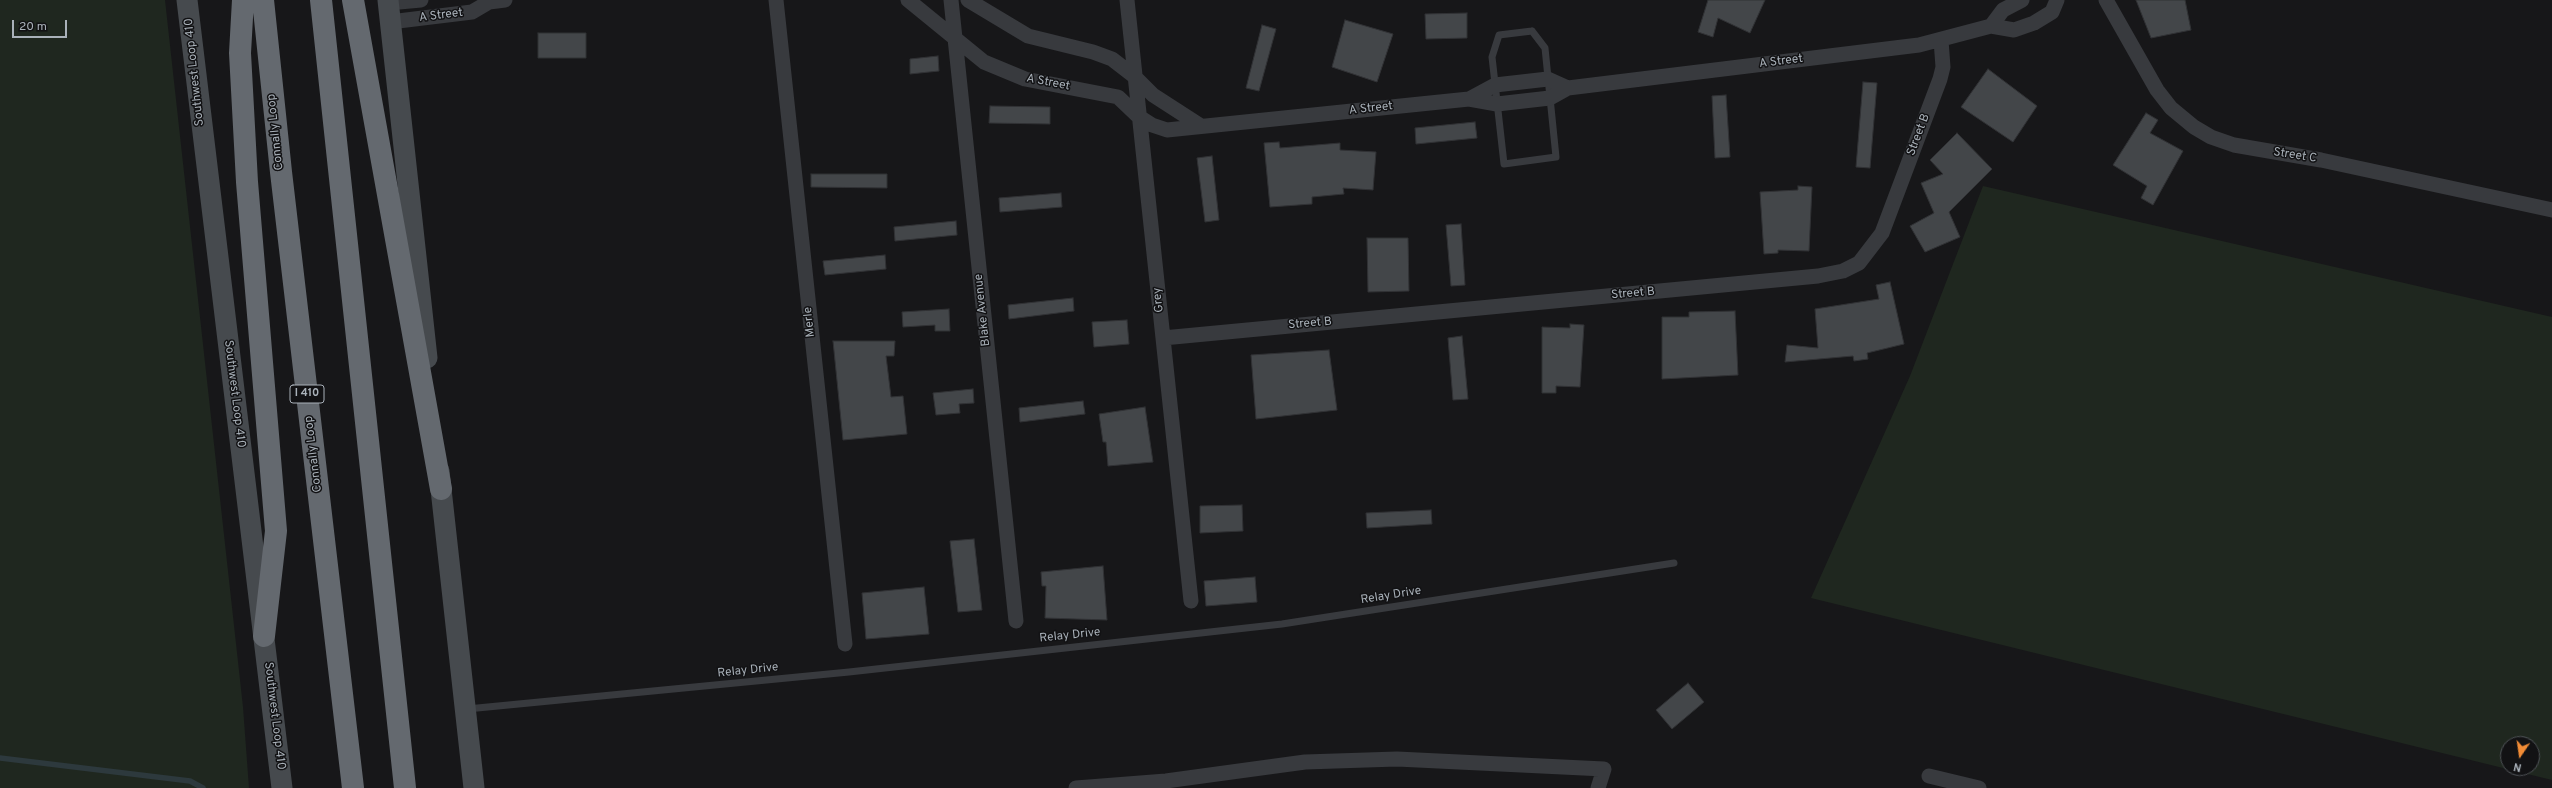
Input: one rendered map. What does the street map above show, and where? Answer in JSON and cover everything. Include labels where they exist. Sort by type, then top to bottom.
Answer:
[{"type":"highway","points":[[244,0],[240,53],[247,182],[276,531],[264,636]]},
{"type":"highway","name":"Connally Loop","points":[[263,0],[282,188],[353,788]]},
{"type":"highway","points":[[321,0],[405,788]]},
{"type":"highway","points":[[353,0],[441,489]]},
{"type":"main road","name":"Southwest Loop 410","points":[[187,0],[282,788]]},
{"type":"main road","points":[[389,9],[474,788]]},
{"type":"street","name":"A Street","points":[[389,9],[421,0]]},
{"type":"street","name":"A Street","points":[[389,9],[472,12],[486,1],[505,0]]},
{"type":"street","name":"Merle","points":[[776,0],[845,644]]},
{"type":"street","name":"A Street","points":[[908,0],[929,15],[955,40],[984,62],[1002,71],[1025,79],[1118,97],[1138,116],[1152,125],[1167,130],[1469,99],[1497,104],[1550,98],[1568,88],[1911,46],[1941,40],[1992,26],[2014,30],[2034,23],[2052,12],[2057,0]]},
{"type":"street","name":"Blake Avenue","points":[[951,0],[1016,621]]},
{"type":"street","points":[[968,0],[1028,36],[1106,57],[1134,76],[1153,95],[1201,126]]},
{"type":"street","name":"Grey","points":[[1127,0],[1138,116],[1191,601]]},
{"type":"street","points":[[1992,26],[2003,10],[2022,0]]},
{"type":"street","name":"Street C","points":[[2106,0],[2157,90],[2172,108],[2194,127],[2211,137],[2240,146],[2321,160],[2552,210]]},
{"type":"street","name":"Street B","points":[[1163,338],[1818,276],[1843,271],[1859,263],[1882,233],[1940,79],[1943,55],[1941,40]]},
{"type":"street","name":"A Street","points":[[1469,99],[1495,85],[1548,79]]},
{"type":"street","points":[[1548,79],[1568,88]]},
{"type":"street","points":[[1076,788],[1166,780],[1305,762],[1397,759],[1604,769],[1598,788]]},
{"type":"street","points":[[1929,776],[1979,788]]},
{"type":"lane","points":[[1532,31],[1545,48],[1548,79],[1556,157],[1504,164],[1492,57],[1498,35],[1532,31]]},
{"type":"lane","name":"Relay Drive","points":[[466,709],[849,672],[1282,624],[1674,563]]},
{"type":"shaded area","points":[[0,0],[165,0],[243,707],[249,788],[0,788]]},
{"type":"shaded area","points":[[1983,186],[2552,317],[2552,780],[2536,776],[2540,776],[2540,736],[2500,736],[2500,767],[1811,598],[1910,376]]},
{"type":"building","points":[[1708,0],[1765,0],[1750,33],[1718,18],[1713,37],[1698,32]]},
{"type":"building","points":[[2136,0],[2185,0],[2191,30],[2151,38]]},
{"type":"building","points":[[1467,13],[1467,38],[1426,39],[1425,14]]},
{"type":"building","points":[[1345,20],[1393,34],[1377,82],[1332,67]]},
{"type":"building","points":[[1262,25],[1276,29],[1259,91],[1246,88]]},
{"type":"building","points":[[538,33],[586,33],[586,58],[538,58]]},
{"type":"building","points":[[938,56],[939,71],[910,74],[910,59]]},
{"type":"building","points":[[1988,69],[2037,106],[2013,142],[1961,107]]},
{"type":"building","points":[[1863,82],[1877,83],[1870,168],[1856,167]]},
{"type":"building","points":[[1726,95],[1730,157],[1715,158],[1712,96]]},
{"type":"building","points":[[990,106],[1050,107],[1050,124],[989,123]]},
{"type":"building","points":[[2146,113],[2158,120],[2150,133],[2183,151],[2153,205],[2141,198],[2147,186],[2113,165]]},
{"type":"building","points":[[1475,122],[1477,138],[1416,144],[1415,128]]},
{"type":"building","points":[[1957,133],[1992,169],[1949,212],[1960,237],[1925,252],[1910,226],[1934,213],[1921,183],[1943,174],[1930,160]]},
{"type":"building","points":[[1279,142],[1280,148],[1340,143],[1340,150],[1376,152],[1373,190],[1343,188],[1344,194],[1312,197],[1312,204],[1270,207],[1264,143]]},
{"type":"building","points":[[1212,156],[1219,220],[1205,222],[1197,158]]},
{"type":"building","points":[[811,174],[887,174],[887,188],[811,187]]},
{"type":"building","points":[[1798,186],[1812,187],[1809,251],[1778,250],[1778,253],[1764,254],[1760,192],[1798,190]]},
{"type":"building","points":[[1061,193],[1062,207],[1000,212],[999,198]]},
{"type":"building","points":[[956,221],[957,235],[895,241],[894,227]]},
{"type":"building","points":[[1461,224],[1465,285],[1451,286],[1446,225]]},
{"type":"building","points":[[1367,238],[1408,238],[1409,291],[1368,292]]},
{"type":"building","points":[[885,255],[886,269],[825,275],[823,261]]},
{"type":"building","points":[[1890,282],[1904,344],[1867,353],[1868,359],[1854,361],[1853,356],[1785,362],[1787,345],[1818,348],[1815,309],[1879,299],[1876,285]]},
{"type":"building","points":[[1073,298],[1074,311],[1009,319],[1008,305]]},
{"type":"building","points":[[949,309],[950,331],[935,331],[935,325],[903,327],[902,312]]},
{"type":"building","points":[[1735,311],[1738,375],[1662,379],[1662,317],[1689,317],[1689,312]]},
{"type":"building","points":[[1127,320],[1129,344],[1094,347],[1092,322]]},
{"type":"building","points":[[1570,324],[1584,325],[1580,387],[1556,386],[1556,393],[1542,393],[1542,327],[1570,328]]},
{"type":"building","points":[[1462,336],[1468,399],[1453,400],[1448,338]]},
{"type":"building","points":[[833,341],[895,341],[894,356],[886,356],[891,397],[903,396],[907,434],[843,440]]},
{"type":"building","points":[[1329,350],[1337,410],[1256,419],[1251,355]]},
{"type":"building","points":[[973,389],[974,403],[959,404],[960,413],[936,415],[933,393]]},
{"type":"building","points":[[1083,401],[1085,414],[1020,422],[1019,408]]},
{"type":"building","points":[[1145,407],[1153,462],[1108,466],[1106,442],[1103,442],[1099,414]]},
{"type":"building","points":[[1242,505],[1243,531],[1200,533],[1200,506]]},
{"type":"building","points":[[1431,510],[1432,524],[1367,528],[1366,513]]},
{"type":"building","points":[[974,539],[982,610],[958,612],[950,541]]},
{"type":"building","points":[[1103,566],[1107,620],[1045,618],[1046,586],[1042,586],[1041,572]]},
{"type":"building","points":[[1255,577],[1257,602],[1206,606],[1204,581]]},
{"type":"building","points":[[924,587],[929,634],[866,639],[862,593]]},
{"type":"building","points":[[1688,683],[1704,702],[1672,729],[1656,710]]},
{"type":"waterway","points":[[0,758],[190,781],[203,788]]}]
